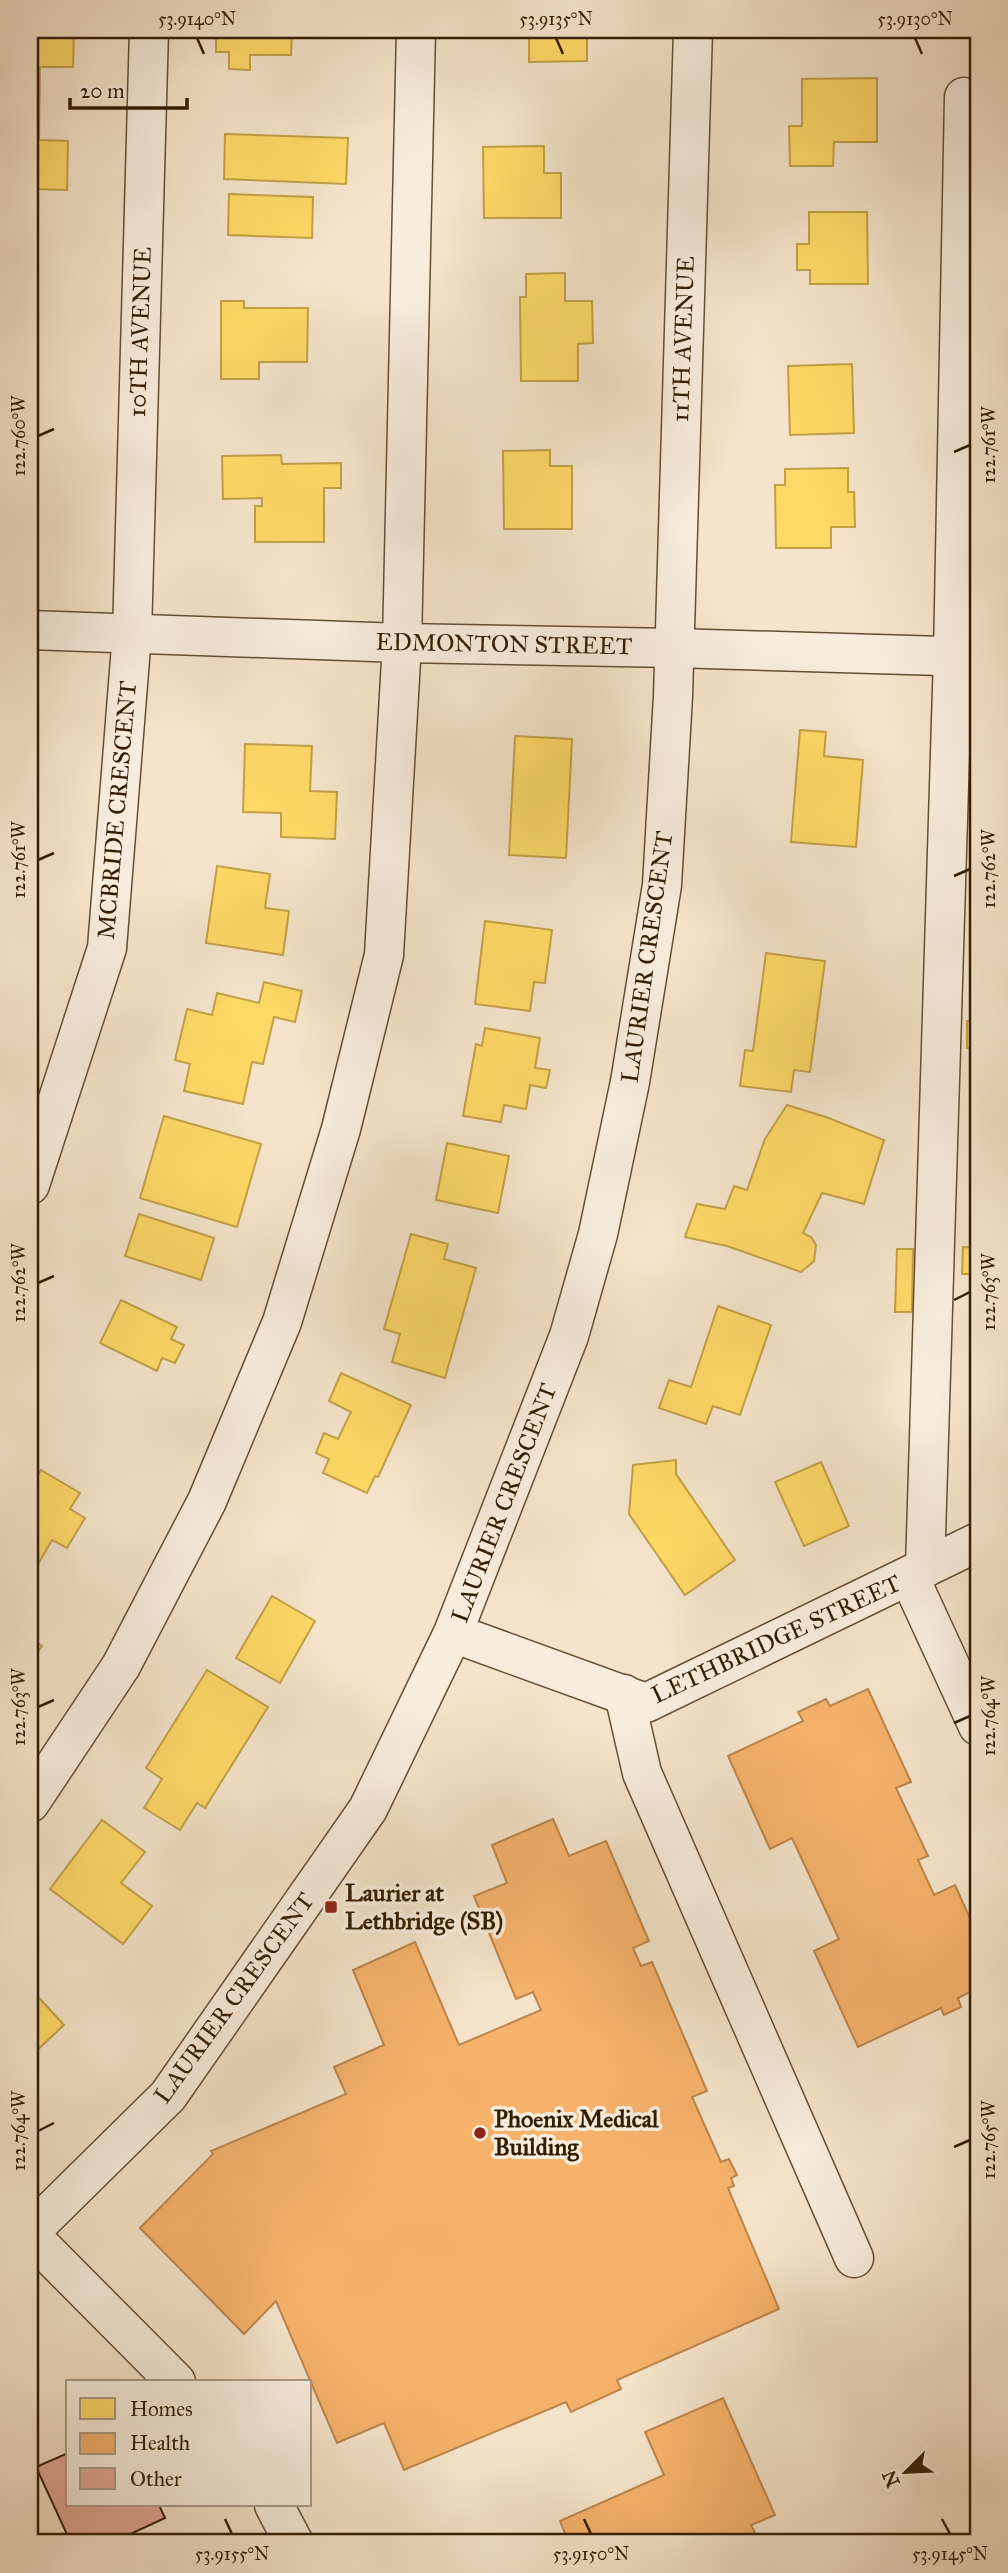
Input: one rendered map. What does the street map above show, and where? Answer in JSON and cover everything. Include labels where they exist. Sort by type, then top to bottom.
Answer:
[{"type":"street","name":"10TH AVENUE","points":[[132,634],[149,30]]},
{"type":"street","points":[[30,1803],[121,1666],[207,1501],[282,1322],[341,1129],[384,955],[402,643],[416,30]]},
{"type":"street","name":"11TH AVENUE","points":[[674,648],[693,30]]},
{"type":"street","points":[[964,97],[965,657],[917,1572],[978,1726]]},
{"type":"street","name":"EDMONTON STREET","points":[[30,630],[402,643],[965,657]]},
{"type":"street","name":"MCBRIDE CRESCENT","points":[[30,1185],[107,948],[132,634]]},
{"type":"street","name":"LAURIER CRESCENT","points":[[30,2233],[176,2085],[368,1809],[453,1633],[569,1336],[598,1234],[630,1082],[662,885],[670,781],[674,648]]},
{"type":"street","name":"LETHBRIDGE STREET","points":[[453,1633],[646,1703],[978,1542]]},
{"type":"street","points":[[624,1694],[642,1773],[854,2258]]},
{"type":"street","points":[[30,2233],[174,2380]]},
{"type":"street","points":[[275,2506],[294,2543]]},
{"type":"building: Homes","points":[[30,30],[74,30],[73,67],[40,67],[39,140],[68,141],[67,190],[30,189]]},
{"type":"building: Homes","points":[[216,30],[292,30],[291,55],[250,55],[250,70],[229,69],[229,52],[216,52]]},
{"type":"building: Homes","points":[[523,30],[587,30],[587,61],[529,62],[529,36],[524,36]]},
{"type":"building: Homes","points":[[877,78],[877,142],[834,142],[833,166],[790,166],[789,126],[802,126],[802,79]]},
{"type":"building: Homes","points":[[225,134],[348,138],[346,184],[224,179]]},
{"type":"building: Homes","points":[[544,146],[544,173],[561,173],[561,218],[484,218],[483,147]]},
{"type":"building: Homes","points":[[229,194],[313,197],[312,238],[228,235]]},
{"type":"building: Homes","points":[[809,212],[867,212],[868,284],[810,284],[810,270],[797,270],[797,244],[809,244]]},
{"type":"building: Homes","points":[[565,273],[565,301],[592,301],[593,343],[578,344],[578,381],[521,381],[520,297],[526,297],[526,274]]},
{"type":"building: Homes","points":[[221,301],[244,301],[244,308],[308,308],[307,362],[259,362],[259,379],[221,379]]},
{"type":"building: Homes","points":[[852,364],[854,433],[790,435],[788,366]]},
{"type":"building: Homes","points":[[550,450],[550,466],[572,466],[572,529],[504,529],[503,451]]},
{"type":"building: Homes","points":[[281,455],[282,464],[341,463],[341,488],[324,488],[324,542],[255,542],[255,506],[262,506],[262,498],[223,499],[222,456]]},
{"type":"building: Homes","points":[[848,468],[848,492],[854,492],[855,527],[831,527],[831,548],[776,548],[775,485],[785,485],[785,469]]},
{"type":"building: Homes","points":[[800,730],[826,732],[824,756],[863,760],[856,847],[791,842]]},
{"type":"building: Homes","points":[[515,736],[572,739],[566,858],[509,855]]},
{"type":"building: Homes","points":[[245,744],[312,746],[310,791],[337,792],[335,839],[281,837],[281,813],[243,812]]},
{"type":"building: Homes","points":[[217,866],[270,874],[265,908],[289,911],[283,955],[206,943]]},
{"type":"building: Homes","points":[[485,921],[552,930],[545,983],[534,982],[530,1011],[475,1004]]},
{"type":"building: Homes","points":[[766,953],[825,961],[810,1072],[794,1070],[791,1092],[740,1086],[745,1050],[753,1051]]},
{"type":"building: Homes","points":[[264,982],[302,991],[295,1022],[274,1017],[263,1064],[252,1062],[243,1104],[184,1091],[190,1064],[175,1060],[187,1009],[212,1015],[217,993],[259,1003]]},
{"type":"building: Homes","points":[[967,1021],[978,1021],[978,1048],[967,1048]]},
{"type":"building: Homes","points":[[485,1028],[540,1038],[535,1068],[550,1070],[546,1088],[530,1085],[526,1109],[504,1105],[501,1122],[463,1116],[476,1044],[482,1046]]},
{"type":"building: Homes","points":[[787,1105],[884,1140],[864,1204],[822,1193],[803,1233],[811,1237],[816,1245],[814,1261],[801,1272],[727,1246],[685,1237],[697,1204],[725,1209],[734,1186],[747,1190],[765,1139]]},
{"type":"building: Homes","points":[[164,1116],[261,1144],[237,1227],[140,1198]]},
{"type":"building: Homes","points":[[447,1143],[509,1156],[498,1213],[436,1200]]},
{"type":"building: Homes","points":[[139,1214],[214,1238],[201,1280],[125,1256]]},
{"type":"building: Homes","points":[[411,1234],[448,1244],[444,1259],[476,1268],[445,1378],[392,1362],[400,1334],[384,1329]]},
{"type":"building: Homes","points":[[963,1247],[978,1248],[978,1274],[962,1274]]},
{"type":"building: Homes","points":[[897,1249],[913,1249],[912,1312],[895,1312]]},
{"type":"building: Homes","points":[[121,1300],[177,1327],[171,1339],[184,1345],[175,1363],[162,1358],[157,1371],[100,1343]]},
{"type":"building: Homes","points":[[718,1306],[771,1325],[740,1415],[713,1406],[706,1424],[659,1408],[669,1380],[691,1387]]},
{"type":"building: Homes","points":[[341,1373],[411,1405],[378,1477],[375,1476],[367,1493],[323,1473],[329,1459],[316,1453],[324,1433],[338,1439],[351,1412],[329,1401]]},
{"type":"building: Homes","points":[[676,1460],[676,1474],[735,1560],[685,1595],[629,1514],[633,1465]]},
{"type":"building: Homes","points":[[821,1462],[849,1526],[804,1546],[775,1482]]},
{"type":"building: Homes","points":[[41,1470],[80,1493],[70,1509],[85,1518],[67,1548],[52,1540],[31,1576],[30,1488]]},
{"type":"building: Homes","points":[[272,1596],[315,1621],[280,1683],[236,1658]]},
{"type":"building: Homes","points":[[30,1638],[42,1646],[30,1663]]},
{"type":"building: Homes","points":[[207,1670],[268,1707],[205,1808],[197,1803],[180,1830],[144,1808],[162,1779],[146,1768]]},
{"type":"building: Homes","points":[[102,1820],[145,1852],[121,1883],[152,1906],[123,1944],[50,1889]]},
{"type":"building: Homes","points":[[30,1988],[64,2025],[32,2055],[30,2053]]},
{"type":"building: Health","points":[[868,1689],[911,1782],[896,1788],[928,1856],[918,1860],[934,1895],[955,1885],[978,1936],[978,1988],[958,1998],[961,2007],[944,2015],[941,2008],[858,2047],[814,1951],[839,1939],[792,1838],[770,1849],[728,1756],[803,1721],[798,1712],[826,1699],[830,1706]]},
{"type":"building: Health","name":"Phoenix Medical Building","points":[[553,1819],[569,1856],[606,1841],[649,1941],[633,1948],[641,1966],[652,1962],[707,2091],[692,2097],[721,2162],[729,2159],[737,2175],[731,2178],[734,2186],[728,2188],[779,2309],[617,2380],[621,2389],[571,2412],[566,2402],[404,2470],[384,2423],[337,2443],[276,2301],[244,2334],[140,2228],[213,2154],[211,2151],[346,2094],[334,2067],[384,2045],[353,1970],[415,1942],[459,2045],[541,2010],[533,1992],[516,1999],[474,1896],[507,1883],[492,1845]]},
{"type":"building: Health","points":[[723,2398],[775,2515],[751,2525],[760,2543],[569,2543],[560,2521],[664,2475],[645,2432]]},
{"type":"building: Other","points":[[66,2454],[66,2506],[159,2506],[165,2518],[111,2543],[71,2543],[36,2467]]},
{"type":"place","name":"Laurier at Lethbridge (SB)","points":[[331,1907]]},
{"type":"place","name":"Phoenix Medical Building","points":[[480,2133]]}]
